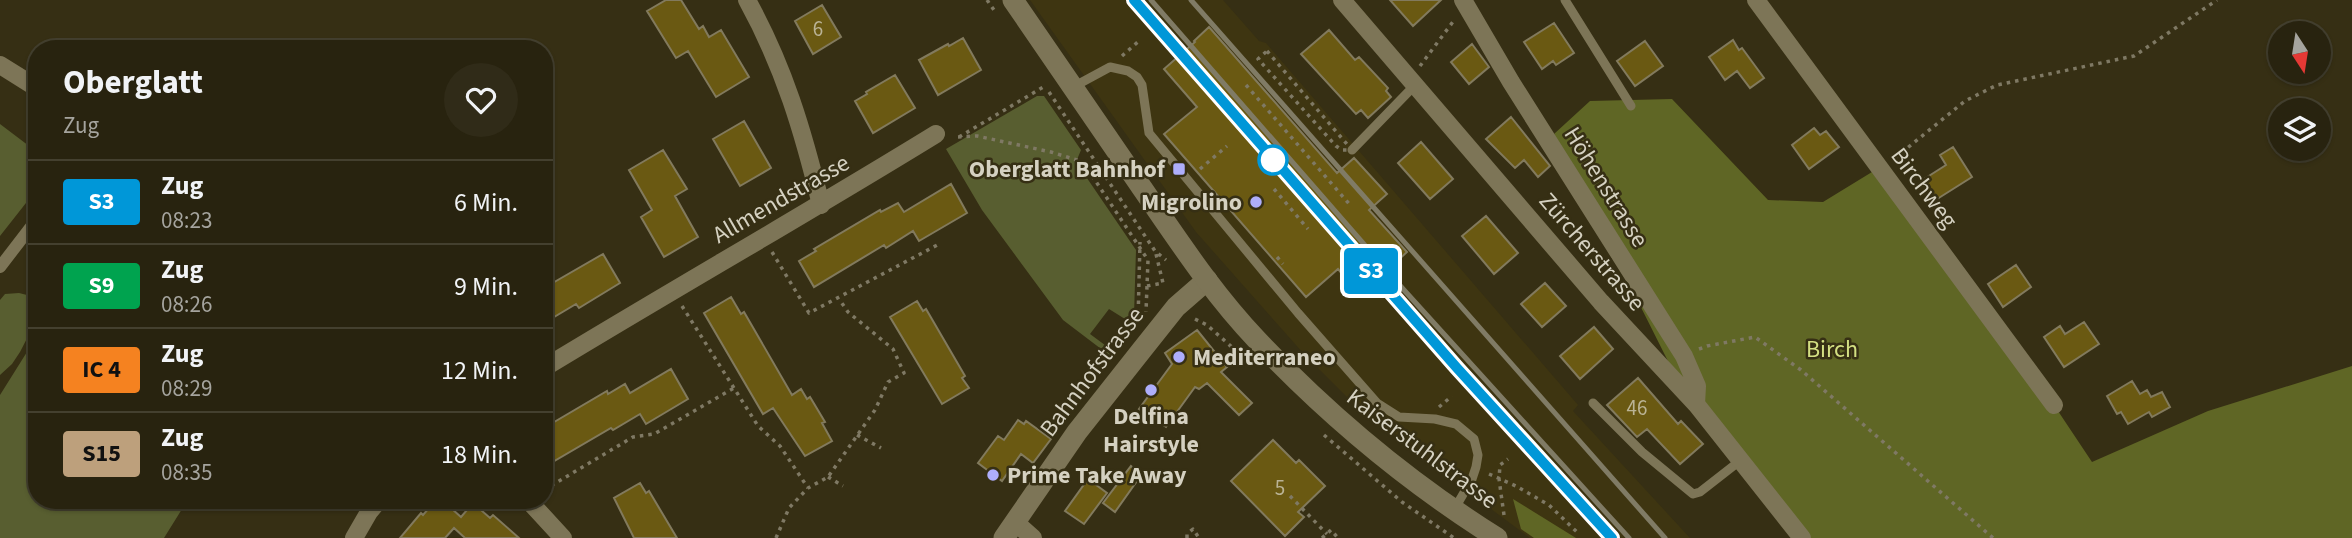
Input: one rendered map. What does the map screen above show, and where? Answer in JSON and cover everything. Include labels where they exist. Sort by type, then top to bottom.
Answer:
[{"type":"main road","name":"Kaiserstuhlstrasse","points":[[1013,0],[1207,280],[1256,339],[1346,428],[1391,464],[1497,538]]},
{"type":"main road","name":"Bahnhofstrasse","points":[[1009,530],[1077,432],[1155,333],[1176,307],[1207,280]]},
{"type":"street","points":[[747,0],[783,74],[799,119],[821,205]]},
{"type":"street","name":"Zürcherstrasse","points":[[1342,0],[1601,302],[1696,404],[1802,538]]},
{"type":"street","name":"Birchweg","points":[[1756,0],[2054,405]]},
{"type":"street","name":"Höhenstrasse","points":[[1460,8],[1511,82],[1684,356],[1697,386],[1696,404]]},
{"type":"street","points":[[0,65],[28,82]]},
{"type":"street","name":"Allmendstrasse","points":[[553,363],[936,134]]},
{"type":"street","points":[[0,267],[28,231]]},
{"type":"street","points":[[354,538],[373,509]]},
{"type":"street","points":[[536,509],[563,538]]},
{"type":"street","points":[[1009,530],[1033,538]]},
{"type":"lane","points":[[1565,0],[1631,106]]},
{"type":"lane","points":[[1072,87],[1110,68],[1128,71],[1137,76],[1142,85],[1149,132],[1298,313],[1377,403],[1399,417],[1441,420],[1466,430],[1474,439],[1478,454],[1472,479],[1454,509]]},
{"type":"lane","points":[[1352,150],[1415,85]]},
{"type":"lane","points":[[1593,403],[1642,452],[1693,494],[1700,492],[1741,460]]},
{"type":"path","points":[[1880,170],[1965,101],[1997,85],[2134,56],[2217,0]]},
{"type":"path","points":[[1420,66],[1460,8]]},
{"type":"path","points":[[1118,59],[1140,40]]},
{"type":"path","points":[[1336,146],[1258,59],[1267,51],[1352,150]]},
{"type":"path","points":[[1246,85],[1351,206]]},
{"type":"path","points":[[958,137],[1045,86],[1155,251],[1163,283],[1147,286]]},
{"type":"path","points":[[936,134],[977,136],[1083,162],[1140,243],[1147,260],[1146,316]]},
{"type":"path","points":[[1200,169],[1227,146]]},
{"type":"path","points":[[1083,162],[1091,156]]},
{"type":"path","points":[[1274,189],[1308,229]]},
{"type":"path","points":[[764,238],[809,313],[941,243]]},
{"type":"path","points":[[1140,243],[1138,329],[1142,323]]},
{"type":"path","points":[[1277,257],[1283,264]]},
{"type":"path","points":[[672,290],[758,426],[780,446],[808,488]]},
{"type":"path","points":[[776,538],[789,508],[808,488],[828,477],[875,410],[888,382],[904,373],[893,349],[848,312],[839,299]]},
{"type":"path","points":[[1195,319],[1207,325],[1239,353]]},
{"type":"path","points":[[1707,346],[1755,337],[1801,370],[1993,538]]},
{"type":"path","points":[[553,485],[633,437],[654,434],[734,388]]},
{"type":"path","points":[[1447,400],[1452,396]]},
{"type":"path","points":[[858,435],[881,448]]},
{"type":"path","points":[[1504,515],[1499,479],[1500,465],[1508,458]]},
{"type":"path","points":[[1476,467],[1549,505],[1579,534]]},
{"type":"path","points":[[828,477],[842,486]]},
{"type":"path","points":[[1290,496],[1327,534]]},
{"type":"path","points":[[1187,538],[1187,534],[1193,529],[1199,538]]},
{"type":"path","points":[[1322,538],[1331,530],[1338,538]]},
{"type":"shaded area","points":[[1030,0],[1223,0],[1259,41],[1266,43],[1578,405],[1573,411],[1690,538],[1530,538],[1365,415],[1303,353],[1196,232]]},
{"type":"green space","points":[[1037,96],[1044,96],[1081,150],[1076,162],[1136,250],[1134,315],[1131,314],[1125,319],[1109,309],[1090,334],[1117,354],[1113,358],[1063,320],[982,210],[946,149]]},
{"type":"green space","name":"Birch","points":[[1672,99],[1768,200],[1823,202],[1872,172],[2054,405],[2092,462],[2208,411],[2352,366],[2352,538],[1803,538],[1688,401],[1554,134],[1590,101]]},
{"type":"green space","points":[[0,124],[28,145],[28,200],[0,236]]},
{"type":"green space","points":[[5,294],[28,295],[28,336],[12,364],[0,375],[0,300]]},
{"type":"green space","points":[[28,350],[28,509],[182,509],[164,538],[0,538],[0,395]]},
{"type":"green space","points":[[1513,499],[1576,538],[1534,538],[1521,529]]},
{"type":"building","points":[[666,0],[681,0],[699,29],[703,26],[709,37],[721,30],[749,77],[716,97],[688,51],[676,58],[647,11]]},
{"type":"building","points":[[1390,0],[1441,0],[1413,26]]},
{"type":"building","points":[[822,5],[841,37],[813,54],[795,21]]},
{"type":"building","points":[[1554,23],[1574,53],[1556,65],[1553,61],[1542,69],[1524,42]]},
{"type":"building","points":[[1209,27],[1337,173],[1354,158],[1387,194],[1369,210],[1407,252],[1360,295],[1338,269],[1306,297],[1164,134],[1197,107],[1164,69]]},
{"type":"building","points":[[1329,30],[1355,60],[1359,57],[1388,88],[1386,91],[1391,97],[1368,118],[1361,110],[1356,114],[1301,54]]},
{"type":"building","points":[[963,38],[981,70],[938,95],[919,60]]},
{"type":"building","points":[[1733,40],[1764,78],[1750,88],[1737,71],[1725,80],[1709,57]]},
{"type":"building","points":[[1645,41],[1663,66],[1635,86],[1617,61]]},
{"type":"building","points":[[1472,44],[1489,67],[1469,84],[1451,62]]},
{"type":"building","points":[[895,75],[915,108],[873,133],[855,101]]},
{"type":"building","points":[[1511,117],[1550,166],[1538,177],[1524,160],[1515,168],[1486,139]]},
{"type":"building","points":[[744,121],[771,168],[740,186],[713,139]]},
{"type":"building","points":[[1814,128],[1820,135],[1826,131],[1839,147],[1809,169],[1792,145]]},
{"type":"building","points":[[1421,142],[1453,179],[1430,199],[1398,163]]},
{"type":"building","points":[[1953,147],[1972,177],[1934,201],[1921,181],[1946,165],[1940,155]]},
{"type":"building","points":[[663,150],[687,189],[675,196],[698,237],[664,257],[641,217],[652,210],[629,170]]},
{"type":"building","points":[[951,184],[967,213],[919,241],[913,231],[886,248],[884,245],[814,287],[799,261],[816,251],[814,249],[880,210],[881,212],[898,203],[904,212]]},
{"type":"building","points":[[1486,216],[1518,253],[1494,274],[1462,236]]},
{"type":"building","points":[[603,254],[620,283],[579,308],[576,304],[553,318],[553,283]]},
{"type":"building","points":[[2016,265],[2031,287],[2003,307],[1988,284]]},
{"type":"building","points":[[1545,283],[1566,306],[1542,327],[1521,304]]},
{"type":"building","points":[[731,297],[741,314],[744,312],[792,395],[801,389],[807,399],[810,397],[825,422],[822,423],[832,441],[805,456],[773,408],[763,414],[704,313]]},
{"type":"building","points":[[917,301],[923,311],[926,309],[965,376],[962,378],[969,388],[942,404],[890,317]]},
{"type":"building","points":[[2084,322],[2099,344],[2064,367],[2044,337],[2060,326],[2065,334]]},
{"type":"building","points":[[1594,327],[1613,349],[1580,379],[1560,356]]},
{"type":"building","points":[[1197,330],[1227,367],[1221,372],[1252,403],[1239,415],[1207,383],[1199,389],[1195,387],[1166,427],[1139,409],[1172,364],[1165,353]]},
{"type":"building","points":[[671,369],[688,399],[646,424],[640,414],[553,462],[553,423],[607,391],[608,394],[625,384],[630,393]]},
{"type":"building","points":[[1638,378],[1678,424],[1681,421],[1703,444],[1680,464],[1647,429],[1637,437],[1607,405]]},
{"type":"building","points":[[2132,381],[2140,394],[2147,390],[2151,397],[2162,392],[2170,407],[2152,417],[2149,412],[2128,424],[2121,412],[2117,414],[2107,396]]},
{"type":"building","points":[[1018,420],[1024,424],[1026,421],[1051,439],[1033,463],[1021,454],[1002,481],[978,463],[998,436],[1004,440]]},
{"type":"building","points":[[1273,440],[1296,463],[1299,460],[1325,486],[1298,512],[1304,517],[1285,536],[1231,481]]},
{"type":"building","points":[[1131,466],[1142,474],[1115,512],[1103,503]]},
{"type":"building","points":[[1088,479],[1107,493],[1084,524],[1065,511]]},
{"type":"building","points":[[640,483],[646,493],[649,491],[677,538],[634,538],[614,498]]},
{"type":"building","points":[[428,509],[452,509],[461,517],[468,509],[480,509],[490,518],[493,515],[519,538],[465,538],[454,528],[445,538],[400,538],[421,513],[423,515]]},
{"type":"railway","points":[[1134,0],[1421,328],[1612,538]]},
{"type":"railway","points":[[1151,0],[1404,290],[1629,538]]},
{"type":"railway","points":[[1191,0],[1665,538]]},
{"type":"train","name":"S3","points":[[1134,0],[1457,368],[1612,538]]},
{"type":"place","name":"Oberglatt Bahnhof","points":[[1179,169]]},
{"type":"place","name":"Migrolino","points":[[1256,202]]},
{"type":"place","name":"Mediterraneo","points":[[1179,357]]},
{"type":"place","name":"Delfina Hairstyle","points":[[1151,390]]},
{"type":"place","name":"Prime Take Away","points":[[993,475]]}]
